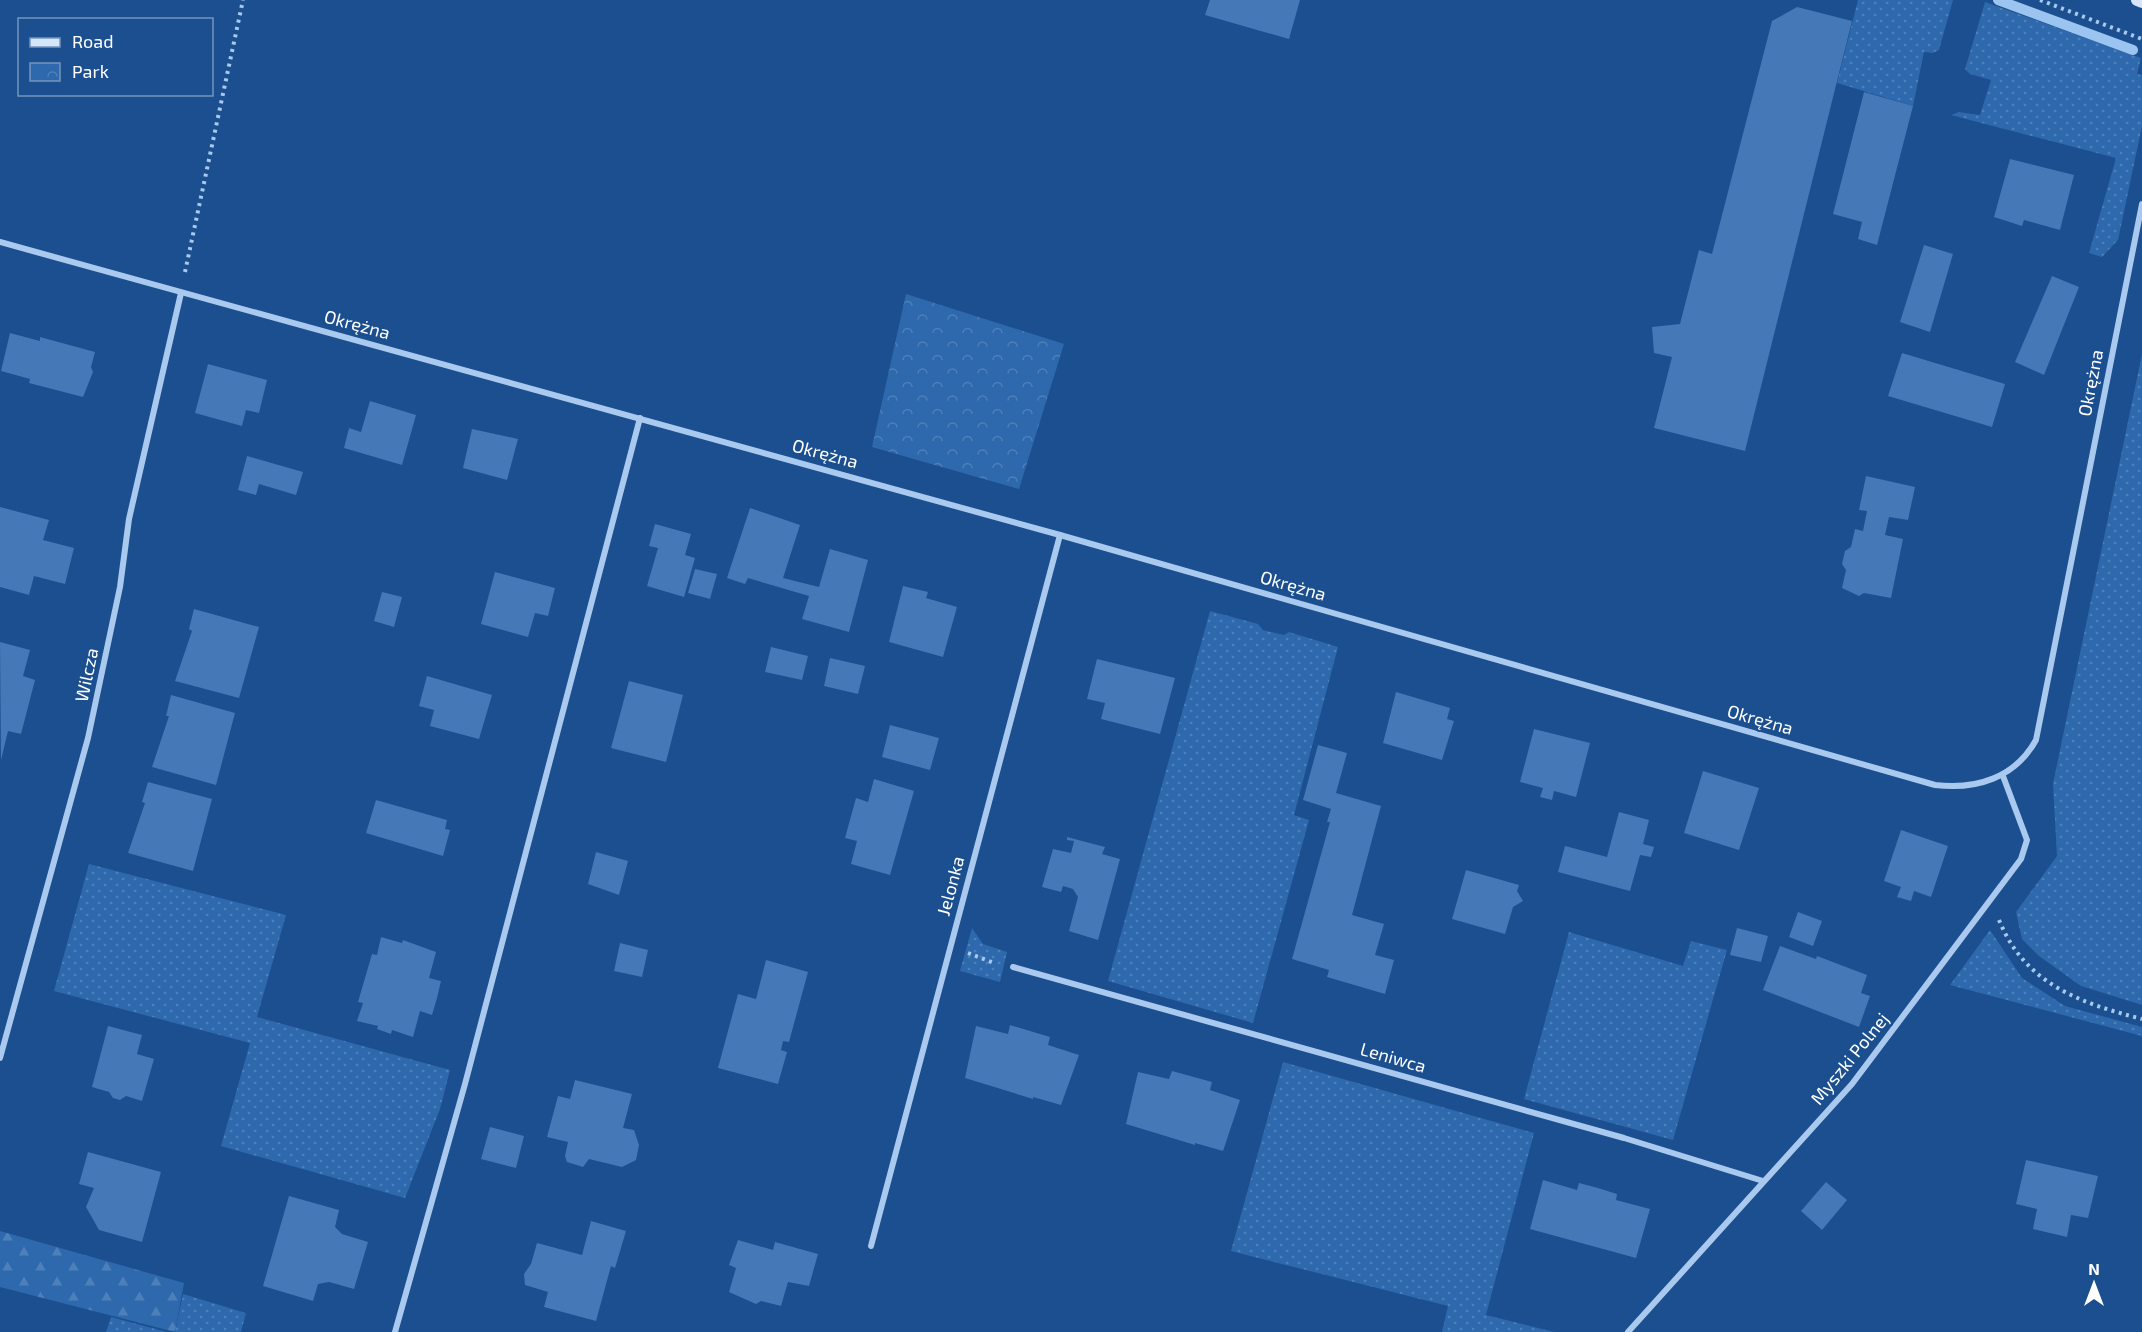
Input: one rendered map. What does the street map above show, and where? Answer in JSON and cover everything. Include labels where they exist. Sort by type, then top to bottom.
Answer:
[{"type":"main road","points":[[2137,0],[2142,2]]},
{"type":"street","name":"Okrężna","points":[[0,242],[1060,535],[1935,785],[1959,788],[2003,776],[2019,765],[2036,740],[2142,204]]},
{"type":"street","name":"Wilcza","points":[[0,1058],[88,738],[120,587],[129,519],[181,293]]},
{"type":"street","points":[[395,1332],[465,1084],[640,418]]},
{"type":"street","name":"Jelonka","points":[[871,1246],[1060,535]]},
{"type":"street","name":"Myszki Polnej","points":[[1628,1332],[1852,1084],[1885,1044],[2026,849],[2023,824],[2003,776]]},
{"type":"street","name":"Leniwca","points":[[1014,967],[1624,1138],[1763,1181]]},
{"type":"path","points":[[181,293],[243,0]]},
{"type":"path","points":[[2040,0],[2142,39]]},
{"type":"path","points":[[2118,30],[2121,22]]},
{"type":"path","points":[[1990,897],[2007,940],[2023,960],[2056,989],[2092,1006],[2142,1019]]},
{"type":"path","points":[[951,945],[987,962],[1014,967]]},
{"type":"green space","points":[[1858,0],[1953,0],[1939,50],[1933,53],[1924,52],[1913,106],[1837,83]]},
{"type":"green space","points":[[1985,2],[2141,58],[2137,74],[2142,75],[2142,126],[2118,240],[2102,257],[2089,253],[2116,158],[1951,115],[1959,112],[1980,115],[1991,80],[1970,74],[1965,69]]},
{"type":"green space","points":[[906,294],[1064,344],[1019,489],[872,447]]},
{"type":"green space","points":[[2142,354],[2142,1005],[2081,986],[2039,956],[2022,939],[2016,912],[2057,856],[2053,784]]},
{"type":"green space","points":[[1210,611],[1258,624],[1263,630],[1284,635],[1289,632],[1338,647],[1294,815],[1309,820],[1253,1023],[1108,981]]},
{"type":"green space","points":[[89,864],[286,915],[257,1017],[450,1070],[440,1109],[405,1198],[221,1146],[250,1043],[54,991]]},
{"type":"green space","points":[[972,928],[983,944],[1007,952],[1000,982],[960,971]]},
{"type":"green space","points":[[1990,930],[2022,978],[2065,1006],[2142,1027],[2142,1036],[1950,985]]},
{"type":"green space","points":[[1569,932],[1683,966],[1691,941],[1727,950],[1673,1140],[1524,1099]]},
{"type":"green space","points":[[1283,1062],[1534,1133],[1486,1315],[1554,1332],[1442,1332],[1448,1306],[1231,1251]]},
{"type":"green space","points":[[0,1231],[184,1283],[175,1332],[0,1287]]},
{"type":"green space","points":[[183,1294],[246,1313],[241,1332],[175,1332]]},
{"type":"green space","points":[[111,1317],[167,1332],[106,1332]]},
{"type":"building","points":[[1210,0],[1300,0],[1289,39],[1205,15]]},
{"type":"building","points":[[1797,7],[1852,21],[1745,451],[1654,428],[1672,357],[1654,353],[1652,327],[1680,324],[1699,250],[1712,254],[1772,21]]},
{"type":"building","points":[[1864,92],[1913,106],[1877,245],[1858,239],[1862,222],[1833,214]]},
{"type":"building","points":[[2010,159],[2074,175],[2060,230],[2024,220],[2022,226],[1994,217]]},
{"type":"building","points":[[1924,245],[1953,254],[1930,332],[1900,322]]},
{"type":"building","points":[[2052,276],[2079,287],[2044,375],[2015,362]]},
{"type":"building","points":[[10,333],[40,341],[40,337],[95,352],[91,367],[93,372],[83,397],[29,383],[30,379],[1,371]]},
{"type":"building","points":[[1902,353],[2005,384],[1992,427],[1888,396]]},
{"type":"building","points":[[208,364],[267,380],[259,413],[246,410],[242,426],[195,413]]},
{"type":"building","points":[[370,401],[416,415],[402,465],[344,448],[349,428],[361,432]]},
{"type":"building","points":[[472,429],[518,439],[507,480],[463,468]]},
{"type":"building","points":[[247,456],[303,472],[296,495],[259,484],[256,495],[238,490]]},
{"type":"building","points":[[1866,476],[1915,487],[1908,520],[1889,517],[1885,535],[1903,539],[1891,598],[1864,593],[1859,596],[1842,588],[1846,570],[1842,564],[1845,551],[1851,547],[1855,529],[1863,531],[1867,511],[1859,510]]},
{"type":"building","points":[[0,507],[49,520],[43,540],[74,548],[65,584],[34,576],[29,595],[0,587]]},
{"type":"building","points":[[750,508],[800,525],[783,578],[819,587],[830,549],[868,560],[849,632],[802,619],[809,596],[748,578],[745,584],[727,578]]},
{"type":"building","points":[[655,524],[691,534],[685,555],[695,558],[684,597],[647,586],[658,548],[649,546]]},
{"type":"building","points":[[695,569],[717,574],[710,599],[688,593]]},
{"type":"building","points":[[495,572],[555,588],[548,616],[535,613],[528,637],[481,624]]},
{"type":"building","points":[[903,586],[928,592],[926,598],[957,607],[943,657],[889,642]]},
{"type":"building","points":[[382,592],[402,597],[394,627],[374,621]]},
{"type":"building","points":[[194,609],[259,627],[239,698],[175,681],[192,631],[189,629]]},
{"type":"building","points":[[0,642],[30,650],[23,676],[35,680],[21,734],[8,731],[1,760]]},
{"type":"building","points":[[771,647],[808,656],[802,680],[765,672]]},
{"type":"building","points":[[830,658],[865,666],[858,694],[824,686]]},
{"type":"building","points":[[1097,659],[1175,678],[1160,734],[1101,719],[1105,703],[1087,699]]},
{"type":"building","points":[[427,676],[492,695],[479,739],[430,726],[434,710],[419,706]]},
{"type":"building","points":[[629,681],[683,695],[666,762],[611,748]]},
{"type":"building","points":[[1396,692],[1450,708],[1447,719],[1454,721],[1442,760],[1383,743]]},
{"type":"building","points":[[171,695],[235,713],[216,785],[152,767],[169,716],[166,716]]},
{"type":"building","points":[[890,725],[939,738],[930,770],[882,757]]},
{"type":"building","points":[[1534,729],[1590,743],[1576,797],[1554,791],[1552,800],[1540,797],[1543,788],[1520,782]]},
{"type":"building","points":[[1318,745],[1347,753],[1336,793],[1381,806],[1352,915],[1384,924],[1375,955],[1394,960],[1385,994],[1327,977],[1329,970],[1292,959],[1330,822],[1327,822],[1331,809],[1303,800]]},
{"type":"building","points":[[1703,771],[1759,788],[1739,850],[1684,833]]},
{"type":"building","points":[[874,779],[914,791],[890,875],[851,864],[857,841],[845,838],[856,798],[868,802]]},
{"type":"building","points":[[148,782],[212,799],[193,871],[128,853],[145,803],[142,802]]},
{"type":"building","points":[[376,800],[447,820],[445,829],[450,830],[443,856],[366,833]]},
{"type":"building","points":[[1619,812],[1649,820],[1643,844],[1654,847],[1651,857],[1640,855],[1630,891],[1558,872],[1565,846],[1607,857]]},
{"type":"building","points":[[1901,830],[1948,846],[1931,897],[1914,891],[1911,901],[1897,897],[1901,887],[1884,881]]},
{"type":"building","points":[[1067,837],[1105,847],[1102,854],[1120,859],[1098,940],[1069,931],[1078,897],[1073,889],[1063,886],[1061,892],[1042,887],[1053,849],[1071,853],[1074,841],[1067,840]]},
{"type":"building","points":[[596,852],[628,861],[619,895],[588,884]]},
{"type":"building","points":[[1466,870],[1519,885],[1517,891],[1523,901],[1513,907],[1505,934],[1452,919]]},
{"type":"building","points":[[1798,912],[1822,921],[1813,946],[1789,937]]},
{"type":"building","points":[[1737,928],[1768,936],[1761,962],[1730,955]]},
{"type":"building","points":[[381,937],[402,943],[403,940],[436,952],[429,978],[441,981],[437,998],[432,1015],[420,1011],[413,1037],[392,1030],[391,1034],[377,1029],[378,1026],[357,1021],[363,1003],[358,1002],[372,954],[377,955]]},
{"type":"building","points":[[620,943],[648,950],[642,977],[614,971]]},
{"type":"building","points":[[1780,946],[1816,959],[1817,956],[1867,975],[1861,993],[1870,996],[1859,1027],[1763,990]]},
{"type":"building","points":[[766,960],[808,972],[789,1042],[783,1041],[781,1050],[787,1052],[778,1084],[718,1068],[738,994],[756,999]]},
{"type":"building","points":[[1010,1025],[1050,1037],[1048,1045],[1079,1055],[1061,1105],[1033,1097],[1033,1099],[965,1078],[976,1026],[1008,1034]]},
{"type":"building","points":[[108,1026],[142,1035],[137,1054],[154,1059],[142,1101],[126,1096],[120,1100],[113,1098],[109,1092],[92,1087]]},
{"type":"building","points":[[1172,1071],[1212,1082],[1210,1090],[1240,1100],[1223,1151],[1126,1124],[1138,1072],[1169,1079]]},
{"type":"building","points":[[575,1080],[632,1094],[623,1128],[634,1130],[639,1145],[636,1160],[622,1167],[589,1159],[583,1167],[567,1162],[565,1156],[568,1142],[547,1137],[558,1096],[570,1099]]},
{"type":"building","points":[[490,1127],[524,1136],[516,1168],[481,1159]]},
{"type":"building","points":[[88,1152],[161,1172],[142,1242],[99,1230],[86,1207],[94,1188],[79,1184]]},
{"type":"building","points":[[2026,1160],[2098,1176],[2088,1218],[2071,1215],[2067,1237],[2033,1229],[2037,1209],[2016,1204]]},
{"type":"building","points":[[1543,1180],[1577,1190],[1579,1183],[1598,1188],[1617,1194],[1616,1200],[1650,1209],[1636,1258],[1530,1229]]},
{"type":"building","points":[[1826,1182],[1847,1200],[1822,1230],[1801,1211]]},
{"type":"building","points":[[289,1196],[339,1210],[335,1227],[342,1234],[368,1242],[354,1289],[329,1282],[318,1284],[313,1301],[263,1286]]},
{"type":"building","points":[[591,1221],[626,1231],[615,1268],[611,1266],[596,1321],[544,1307],[548,1292],[525,1285],[524,1274],[531,1264],[537,1243],[582,1255]]},
{"type":"building","points":[[738,1240],[773,1250],[775,1242],[818,1254],[809,1286],[788,1282],[781,1306],[761,1301],[756,1304],[729,1292],[736,1268],[729,1265]]},
{"type":"waterway","points":[[1998,0],[2133,50]]}]
